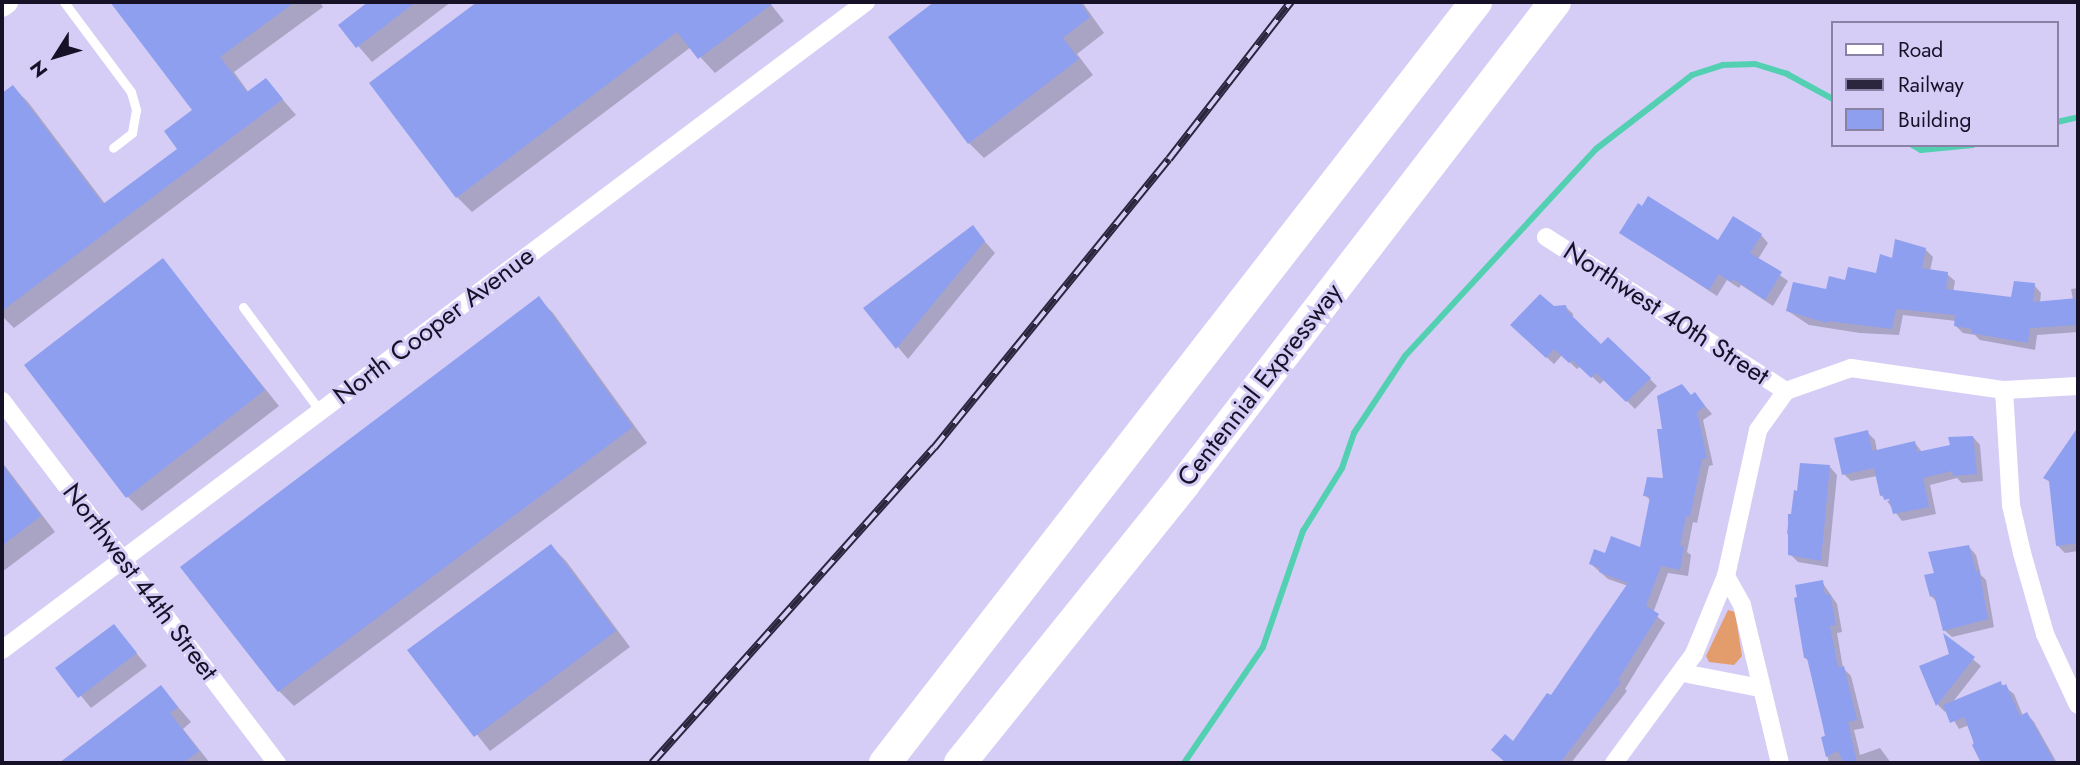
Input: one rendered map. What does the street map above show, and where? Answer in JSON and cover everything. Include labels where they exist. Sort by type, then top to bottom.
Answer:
[{"type":"highway","points":[[884,763],[1476,2]]},
{"type":"highway","name":"Centennial Expressway","points":[[960,763],[1184,484],[1555,2]]},
{"type":"street","name":"North Cooper Avenue","points":[[2,650],[866,2]]},
{"type":"street","name":"Northwest 40th Street","points":[[1546,237],[1787,391]]},
{"type":"street","points":[[1614,763],[1683,673],[1694,654],[1726,576],[1758,430],[1787,391],[1850,369],[2004,390],[2078,386]]},
{"type":"street","points":[[2004,390],[2011,505],[2022,553],[2045,634],[2078,705]]},
{"type":"street","name":"Northwest 44th Street","points":[[2,401],[277,763]]},
{"type":"street","points":[[1726,576],[1742,605],[1780,763]]},
{"type":"street","points":[[1683,673],[1760,688]]},
{"type":"lane","points":[[64,2],[131,92],[136,110],[132,133],[113,148]]},
{"type":"lane","points":[[243,307],[320,411]]},
{"type":"shaded area","points":[[1728,610],[1735,612],[1742,656],[1734,665],[1709,662],[1706,656]]},
{"type":"building","points":[[110,2],[295,2],[220,57],[247,92],[266,78],[283,99],[2,311],[2,93],[13,85],[103,204],[177,149],[164,131],[192,110]]},
{"type":"building","points":[[368,2],[416,2],[356,48],[338,25]]},
{"type":"building","points":[[477,2],[775,2],[698,59],[677,32],[456,198],[369,83]]},
{"type":"building","points":[[934,2],[1080,2],[1090,17],[1063,38],[1079,59],[968,144],[888,37]]},
{"type":"building","points":[[1648,196],[1718,240],[1733,216],[1762,234],[1750,253],[1782,272],[1765,300],[1733,279],[1731,282],[1719,274],[1709,290],[1619,233],[1638,203],[1642,206]]},
{"type":"building","points":[[973,225],[985,241],[896,349],[863,308]]},
{"type":"building","points":[[1895,239],[1926,248],[1922,268],[1948,272],[1946,289],[2011,297],[2014,281],[2035,283],[2033,302],[2078,298],[2078,325],[2030,328],[2028,343],[1971,333],[1972,329],[1954,326],[1955,315],[1896,309],[1892,329],[1827,323],[1786,311],[1793,282],[1826,289],[1829,276],[1845,280],[1848,267],[1876,273],[1880,254],[1892,258]]},
{"type":"building","points":[[163,258],[265,390],[126,498],[24,365]]},
{"type":"building","points":[[1540,294],[1554,306],[1566,305],[1567,311],[1601,344],[1608,337],[1651,378],[1626,402],[1596,373],[1591,378],[1572,360],[1569,363],[1554,349],[1546,358],[1510,325]]},
{"type":"building","points":[[539,296],[633,427],[278,692],[180,567]]},
{"type":"building","points":[[1682,384],[1691,395],[1695,392],[1705,406],[1697,412],[1707,458],[1702,459],[1690,517],[1686,516],[1680,545],[1684,546],[1680,570],[1661,566],[1646,606],[1659,614],[1618,680],[1621,682],[1560,763],[1506,763],[1491,750],[1505,734],[1513,741],[1547,693],[1551,695],[1628,583],[1599,572],[1600,568],[1589,564],[1594,549],[1605,553],[1611,536],[1640,547],[1650,497],[1643,496],[1647,477],[1663,478],[1657,429],[1662,429],[1657,396]]},
{"type":"building","points":[[2078,427],[2078,543],[2056,546],[2049,481],[2043,478]]},
{"type":"building","points":[[1868,430],[1872,451],[1915,441],[1917,452],[1950,445],[1948,437],[1973,436],[1977,474],[1953,476],[1952,471],[1923,478],[1929,507],[1893,514],[1889,499],[1884,500],[1883,495],[1880,496],[1874,468],[1842,475],[1834,438]]},
{"type":"building","points":[[1800,463],[1830,465],[1821,561],[1788,555],[1788,514],[1791,514],[1794,490],[1797,491]]},
{"type":"building","points":[[2,464],[41,516],[2,546]]},
{"type":"building","points":[[551,544],[616,631],[474,737],[407,650]]},
{"type":"building","points":[[1969,545],[1976,572],[1979,570],[1988,619],[1943,631],[1934,595],[1930,597],[1924,575],[1934,573],[1928,552]]},
{"type":"building","points":[[1823,580],[1825,595],[1830,594],[1836,625],[1830,626],[1838,667],[1844,666],[1857,720],[1848,722],[1857,763],[1844,763],[1838,751],[1826,757],[1821,737],[1825,736],[1822,722],[1807,658],[1804,658],[1794,598],[1797,597],[1795,585]]},
{"type":"building","points":[[114,624],[137,653],[78,698],[55,668]]},
{"type":"building","points":[[1943,633],[1975,657],[1936,706],[1919,666],[1949,654]]},
{"type":"building","points":[[2001,681],[2002,686],[2006,684],[2020,716],[2027,712],[2055,763],[1981,763],[1972,745],[1974,743],[1964,717],[1950,723],[1943,705]]},
{"type":"building","points":[[161,685],[178,707],[170,713],[199,751],[183,763],[59,763]]},
{"type":"waterway","points":[[1184,763],[1263,647],[1303,531],[1342,468],[1354,433],[1405,356],[1596,149],[1692,75],[1723,65],[1755,64],[1787,74],[1832,98]]},
{"type":"waterway","points":[[2059,122],[2078,117]]},
{"type":"waterway","points":[[1916,147],[1921,150],[1952,147]]},
{"type":"railway","points":[[652,763],[934,448],[1169,159],[1291,2]]}]
